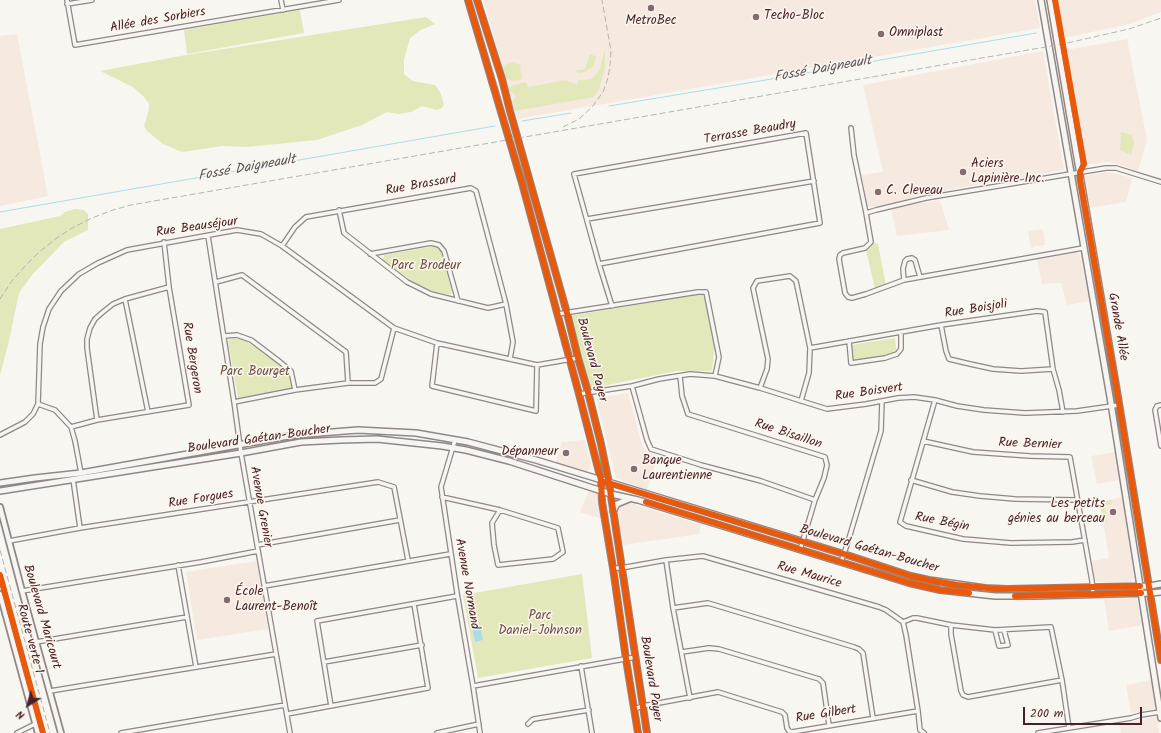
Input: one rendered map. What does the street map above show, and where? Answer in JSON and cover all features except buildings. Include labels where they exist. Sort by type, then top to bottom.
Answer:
[{"type":"main road","name":"Grande Allée","points":[[1041,0],[1111,406],[1161,718]]},
{"type":"main road","name":"Grande Allée","points":[[1050,0],[1161,660]]},
{"type":"main road","name":"Boulevard Gaétan-Boucher","points":[[0,483],[81,473],[294,435],[358,430],[416,433],[468,442],[536,460],[844,554],[911,576],[957,585],[1012,589],[1149,586],[1161,584]]},
{"type":"main road","name":"Boulevard Gaétan-Boucher","points":[[0,491],[241,453],[301,442],[377,439],[442,446],[452,449],[466,450],[509,461],[611,494],[695,517],[909,583],[940,590],[995,596],[1161,592]]},
{"type":"main road","points":[[613,510],[617,504],[631,499]]},
{"type":"main road","points":[[695,517],[697,510]]},
{"type":"street","points":[[67,2],[92,0]]},
{"type":"street","points":[[281,0],[283,10]]},
{"type":"street","name":"Allée des Sorbiers","points":[[67,2],[75,45],[339,0]]},
{"type":"street","name":"Boulevard Payer","points":[[468,0],[522,183],[601,480],[602,502],[638,733]]},
{"type":"street","name":"Boulevard Payer","points":[[477,0],[502,79],[567,313],[599,437],[611,494],[647,733]]},
{"type":"street","points":[[851,128],[854,155],[871,242],[865,248],[840,255],[839,259],[845,293],[848,297],[852,298],[866,294],[904,280],[1083,248]]},
{"type":"street","name":"Terrasse Beaudry","points":[[587,220],[574,174],[806,133],[820,223],[599,264]]},
{"type":"street","points":[[866,214],[876,210],[926,198],[1111,168],[1161,182]]},
{"type":"street","points":[[522,183],[530,181]]},
{"type":"street","points":[[612,306],[587,220],[814,181]]},
{"type":"street","name":"Rue Brassard","points":[[282,246],[294,227],[306,217],[471,188],[476,191],[506,304],[513,342],[510,359]]},
{"type":"street","points":[[339,210],[344,233],[407,282],[431,294],[488,308],[506,304]]},
{"type":"street","name":"Rue Beauséjour","points":[[38,404],[40,344],[43,327],[49,309],[61,290],[79,274],[98,263],[127,250],[164,242],[208,236],[237,230],[261,234],[282,246],[394,328],[437,343],[537,365],[578,358]]},
{"type":"street","name":"Avenue Grenier","points":[[208,236],[241,445],[241,453],[290,733]]},
{"type":"street","name":"Rue Bergeron","points":[[71,427],[98,420],[189,405],[169,287],[164,242]]},
{"type":"street","points":[[370,254],[431,243],[439,245],[444,251],[458,301]]},
{"type":"street","points":[[904,280],[903,269],[905,261],[912,258],[915,260],[920,277]]},
{"type":"street","points":[[216,282],[242,275],[346,352],[348,383]]},
{"type":"street","points":[[760,388],[767,369],[768,358],[753,288],[757,281],[790,276],[796,281],[810,348],[809,373],[801,401]]},
{"type":"street","points":[[98,420],[87,348],[87,339],[90,328],[95,319],[113,304],[125,299],[169,287]]},
{"type":"street","points":[[558,314],[706,292],[719,357],[715,376]]},
{"type":"street","points":[[125,299],[148,412]]},
{"type":"street","name":"Rue Boisjoli","points":[[810,348],[941,325],[1037,311],[1045,312],[1054,369],[1060,390],[1063,412]]},
{"type":"street","points":[[941,325],[949,359],[993,369],[1021,371],[1054,369]]},
{"type":"street","points":[[234,402],[295,390],[348,383],[376,383],[382,379],[394,328]]},
{"type":"street","points":[[849,341],[851,362],[885,358],[897,354],[901,349],[901,333]]},
{"type":"street","points":[[224,336],[237,335],[251,340],[280,362],[291,371],[295,390]]},
{"type":"street","points":[[437,343],[432,386],[536,411],[537,365]]},
{"type":"street","name":"Rue Boisvert","points":[[579,394],[632,386],[690,374],[715,376],[760,388],[827,409],[914,397],[984,410],[1025,413],[1083,411],[1119,405]]},
{"type":"street","name":"Rue Bisaillon","points":[[680,376],[682,396],[688,414],[825,457],[827,466],[824,478],[815,500],[800,550]]},
{"type":"street","points":[[632,386],[647,440],[651,449],[701,465],[761,481],[815,500]]},
{"type":"street","name":"Rue Bégin","points":[[935,400],[900,522],[906,526],[963,539],[1011,543],[1072,542],[1085,540]]},
{"type":"street","points":[[841,562],[881,431],[882,401]]},
{"type":"street","points":[[0,434],[25,422],[33,414],[38,404],[55,410],[71,427],[81,473]]},
{"type":"street","points":[[1161,405],[1157,406],[1155,410],[1161,446]]},
{"type":"street","points":[[590,439],[599,437]]},
{"type":"street","name":"Avenue Normand","points":[[455,440],[441,488],[450,554],[480,733]]},
{"type":"street","name":"Rue Bernier","points":[[923,441],[973,452],[1070,457],[1093,594]]},
{"type":"street","points":[[73,479],[80,528]]},
{"type":"street","points":[[911,480],[952,492],[980,496],[1015,499],[1077,500]]},
{"type":"street","name":"Rue Forgues","points":[[9,541],[80,528],[250,503],[378,482],[394,487],[408,560]]},
{"type":"street","points":[[442,497],[500,510],[558,528],[563,552],[553,559],[498,565],[492,523],[500,510]]},
{"type":"street","name":"Boulevard Maricourt","points":[[0,507],[61,733]]},
{"type":"street","points":[[257,545],[400,520]]},
{"type":"street","points":[[22,591],[258,551]]},
{"type":"street","points":[[264,586],[408,560],[450,554]]},
{"type":"street","name":"Rue Maurice","points":[[613,568],[703,556],[879,607],[903,622]]},
{"type":"street","points":[[666,560],[673,608],[690,698]]},
{"type":"street","points":[[178,565],[196,667]]},
{"type":"street","points":[[0,594],[1,606],[38,733]]},
{"type":"street","points":[[332,706],[317,621],[457,596]]},
{"type":"street","points":[[673,608],[708,603],[860,649],[863,653],[873,718]]},
{"type":"street","points":[[287,714],[428,688],[414,604]]},
{"type":"street","points":[[36,642],[187,617]]},
{"type":"street","points":[[924,733],[920,730],[903,622],[913,618],[951,625],[995,630],[1051,627],[1062,680],[1069,728]]},
{"type":"street","points":[[951,625],[952,641],[963,695],[968,697],[1062,680]]},
{"type":"street","points":[[995,630],[998,646],[1008,644],[1004,630]]},
{"type":"street","points":[[324,662],[422,645]]},
{"type":"street","points":[[682,652],[709,648],[719,649],[819,679],[823,682],[830,725]]},
{"type":"street","points":[[50,692],[276,654]]},
{"type":"street","points":[[473,686],[636,657]]},
{"type":"street","points":[[582,666],[592,733]]},
{"type":"street","name":"Rue Gilbert","points":[[634,708],[718,692],[782,712],[785,715],[787,728],[792,732],[918,711]]},
{"type":"street","points":[[121,733],[285,705]]},
{"type":"street","points":[[528,724],[534,719],[589,710]]},
{"type":"street","points":[[1038,733],[1160,712]]},
{"type":"street","points":[[17,733],[35,724]]},
{"type":"street","points":[[437,733],[479,724]]},
{"type":"shaded area","points":[[483,0],[1035,0],[1040,28],[518,119]]},
{"type":"shaded area","points":[[1057,0],[1161,0],[1161,12],[1129,24],[1064,38]]},
{"type":"shaded area","points":[[17,34],[48,196],[0,206],[0,36]]},
{"type":"shaded area","points":[[1127,39],[1147,140],[1138,171],[1108,162],[1085,165],[1066,50]]},
{"type":"shaded area","points":[[1043,51],[1064,170],[919,195],[890,205],[867,207],[862,175],[883,172],[863,85]]},
{"type":"shaded area","points":[[1108,172],[1132,178],[1126,202],[1090,208],[1085,177]]},
{"type":"shaded area","points":[[940,200],[949,230],[897,236],[891,208]]},
{"type":"shaded area","points":[[1043,229],[1045,245],[1035,246],[1031,249],[1028,231]]},
{"type":"shaded area","points":[[1077,252],[1080,254],[1089,301],[1067,305],[1061,283],[1042,284],[1037,259]]},
{"type":"shaded area","points":[[628,393],[642,445],[646,450],[658,456],[647,490],[616,478],[596,398]]},
{"type":"shaded area","points":[[585,440],[591,465],[588,471],[585,473],[555,464],[562,442]]},
{"type":"shaded area","points":[[1115,452],[1119,480],[1097,484],[1091,456]]},
{"type":"shaded area","points":[[589,491],[597,494],[602,519],[580,512]]},
{"type":"shaded area","points":[[1122,497],[1134,579],[1131,582],[1097,582],[1095,580],[1092,561],[1109,558],[1100,502]]},
{"type":"shaded area","points":[[624,501],[701,525],[699,534],[623,545],[616,510],[617,506]]},
{"type":"shaded area","name":"École Laurent-Benoît","points":[[257,561],[268,629],[197,640],[186,572]]},
{"type":"shaded area","points":[[1137,598],[1142,625],[1109,631],[1104,599]]},
{"type":"shaded area","points":[[1151,680],[1155,706],[1153,709],[1131,713],[1126,685]]},
{"type":"shaded area","points":[[1155,717],[1157,719],[1159,733],[1121,733],[1119,722],[1129,722]]},
{"type":"green space","points":[[300,10],[304,33],[187,54],[184,30]]},
{"type":"green space","points":[[426,17],[435,24],[421,30],[410,38],[404,60],[404,74],[413,81],[435,85],[440,92],[444,104],[442,108],[437,110],[422,106],[411,112],[398,114],[387,112],[362,125],[317,140],[247,147],[223,146],[182,152],[163,144],[147,131],[144,126],[149,104],[144,97],[133,87],[100,71],[186,55]]},
{"type":"green space","points":[[605,48],[605,68],[599,89],[594,97],[515,111],[512,101],[516,98],[514,93],[509,91],[511,86],[526,82],[528,87],[566,80],[577,85],[579,80],[591,79],[598,72]]},
{"type":"green space","points":[[590,54],[596,58],[593,67],[585,72],[580,73],[575,71],[585,68]]},
{"type":"green space","points":[[514,62],[521,65],[520,68],[522,79],[512,81],[506,78],[503,68],[507,64]]},
{"type":"green space","points":[[1121,132],[1132,135],[1134,143],[1131,155],[1120,150]]},
{"type":"green space","points":[[75,209],[84,210],[88,214],[88,230],[64,242],[32,275],[19,293],[0,375],[0,229],[60,216],[65,212]]},
{"type":"green space","points":[[872,242],[878,244],[886,286],[875,289],[866,250]]},
{"type":"green space","name":"Parc Brodeur","points":[[435,246],[441,250],[452,292],[450,295],[433,291],[413,282],[383,260],[384,255]]},
{"type":"green space","points":[[701,294],[706,297],[715,345],[712,370],[677,371],[588,389],[570,316]]},
{"type":"green space","points":[[895,338],[897,353],[854,360],[852,345]]},
{"type":"green space","name":"Parc Bourget","points":[[231,339],[243,339],[286,369],[291,378],[291,389],[238,398],[228,341]]},
{"type":"green space","points":[[1111,500],[1112,504],[1105,505],[1107,521],[1103,522],[1100,502]]},
{"type":"green space","name":"Parc Daniel-Johnson","points":[[582,574],[592,658],[478,678],[463,595]]},
{"type":"water","points":[[480,626],[483,640],[475,642],[472,628]]},
{"type":"waterway","name":"Fossé Daigneault","points":[[609,106],[1036,33]]},
{"type":"waterway","name":"Fossé Daigneault","points":[[522,121],[571,113]]},
{"type":"waterway","name":"Fossé Daigneault","points":[[0,212],[495,126]]},
{"type":"railway","points":[[563,127],[579,119],[592,107],[603,92],[608,78],[611,51],[602,0]]},
{"type":"railway","points":[[0,299],[11,282],[27,264],[58,237],[92,218],[131,205],[1063,44],[1129,29],[1161,18]]},
{"type":"railway","points":[[0,550],[50,733]]},
{"type":"cycle path","points":[[468,0],[522,183],[601,480],[602,502],[638,733]]},
{"type":"cycle path","points":[[477,0],[502,79],[567,313],[601,444],[609,483],[647,733]]},
{"type":"cycle path","points":[[1055,0],[1084,164],[1080,172],[1080,179],[1116,385],[1161,660]]},
{"type":"cycle path","points":[[605,482],[844,554],[911,576],[929,580],[957,585],[999,589],[1140,586]]},
{"type":"cycle path","points":[[646,502],[909,583],[940,590],[969,593]]},
{"type":"cycle path","name":"Route verte 1","points":[[0,575],[43,733]]},
{"type":"cycle path","points":[[1015,596],[1141,593]]},
{"type":"place","name":"MetroBec","points":[[651,8]]},
{"type":"place","name":"Techo-Bloc","points":[[756,17]]},
{"type":"place","name":"Omniplast","points":[[881,34]]},
{"type":"place","name":"Aciers Lapinière Inc.","points":[[963,172]]},
{"type":"place","name":"C. Cleveau","points":[[878,192]]},
{"type":"place","name":"Dépanneur","points":[[566,453]]},
{"type":"place","name":"Banque Laurentienne","points":[[634,469]]},
{"type":"place","name":"Les petits génies au berceau","points":[[1113,512]]},
{"type":"place","name":"École Laurent-Benoît","points":[[227,600]]}]
